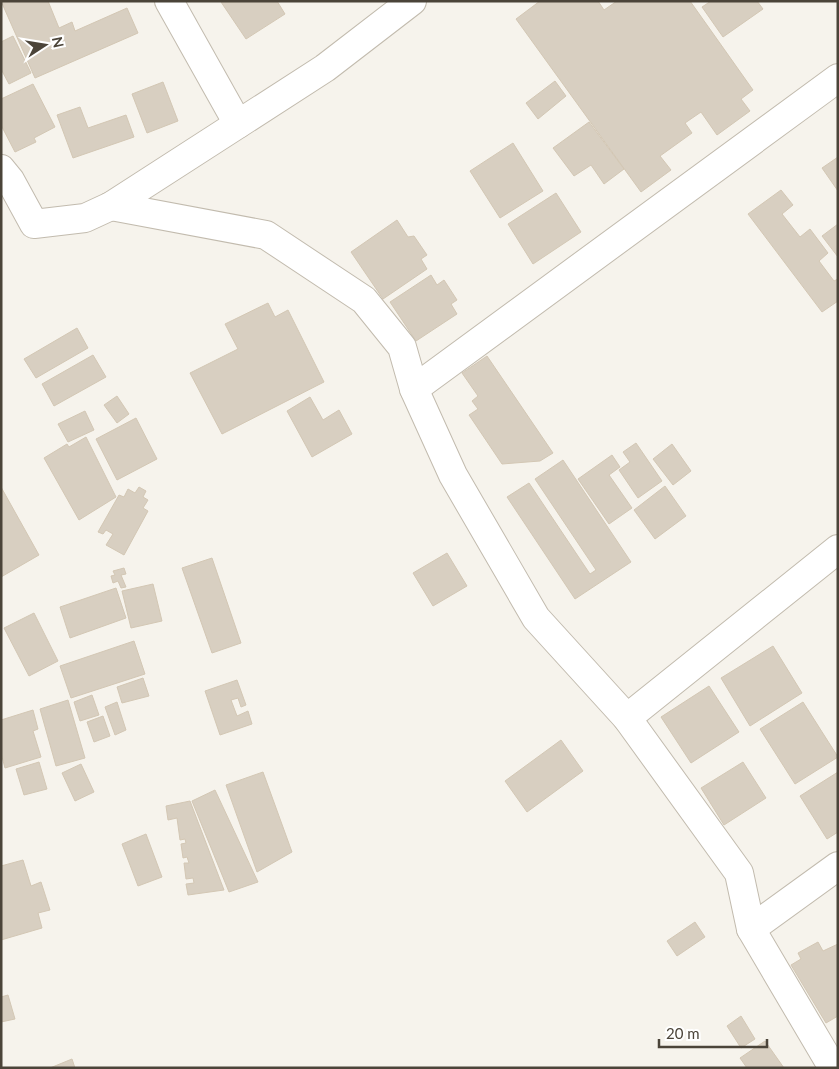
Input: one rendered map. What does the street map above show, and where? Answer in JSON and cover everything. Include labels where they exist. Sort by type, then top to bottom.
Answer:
[{"type":"street","points":[[169,1],[238,124]]},
{"type":"street","points":[[1,169],[10,180],[34,224],[85,218],[111,206],[325,68],[412,1]]},
{"type":"street","points":[[414,389],[838,78]]},
{"type":"street","points":[[111,206],[266,235],[364,300],[402,347],[414,389],[453,476],[536,618],[626,718],[739,873],[751,929],[834,1068]]},
{"type":"street","points":[[626,718],[838,549]]},
{"type":"street","points":[[751,929],[838,866]]},
{"type":"building","points":[[1,1],[48,1],[59,28],[72,22],[75,31],[127,8],[138,33],[35,78]]},
{"type":"building","points":[[277,1],[285,14],[246,39],[221,2]]},
{"type":"building","points":[[540,1],[598,1],[604,10],[617,1],[690,1],[753,90],[741,99],[750,111],[717,135],[701,112],[685,123],[692,133],[660,156],[671,170],[641,192],[516,19]]},
{"type":"building","points":[[711,1],[757,1],[763,9],[723,37],[702,7]]},
{"type":"building","points":[[13,36],[31,73],[9,84],[1,69],[1,42]]},
{"type":"building","points":[[555,81],[566,96],[538,119],[526,103]]},
{"type":"building","points":[[163,82],[178,121],[147,133],[132,94]]},
{"type":"building","points":[[33,84],[55,127],[34,138],[36,142],[15,152],[1,125],[1,99]]},
{"type":"building","points":[[80,107],[88,128],[126,115],[134,137],[73,158],[57,115]]},
{"type":"building","points":[[589,122],[624,169],[604,184],[591,165],[574,176],[553,148]]},
{"type":"building","points":[[513,143],[543,191],[500,218],[470,171]]},
{"type":"building","points":[[838,157],[838,191],[822,168]]},
{"type":"building","points":[[781,190],[793,205],[782,214],[800,237],[810,229],[828,253],[819,261],[834,281],[838,279],[838,301],[822,312],[748,214]]},
{"type":"building","points":[[556,193],[581,232],[533,264],[508,224]]},
{"type":"building","points":[[397,220],[408,237],[414,236],[427,255],[421,259],[427,269],[383,299],[351,252]]},
{"type":"building","points":[[838,224],[838,257],[822,236]]},
{"type":"building","points":[[431,275],[437,285],[444,280],[457,300],[451,304],[457,314],[416,341],[390,302]]},
{"type":"building","points":[[268,303],[275,317],[288,310],[324,382],[222,434],[190,373],[238,349],[225,324]]},
{"type":"building","points":[[77,328],[88,348],[36,378],[24,359]]},
{"type":"building","points":[[93,355],[106,377],[54,406],[42,384]]},
{"type":"building","points":[[487,356],[553,453],[540,461],[502,464],[469,415],[478,409],[472,401],[478,396],[462,373]]},
{"type":"building","points":[[117,396],[129,414],[117,423],[104,405]]},
{"type":"building","points":[[310,397],[323,420],[339,410],[352,434],[312,457],[287,411]]},
{"type":"building","points":[[85,411],[94,430],[68,442],[58,424]]},
{"type":"building","points":[[136,418],[157,459],[117,480],[96,439]]},
{"type":"building","points":[[86,437],[116,497],[79,520],[44,458],[67,444],[69,447]]},
{"type":"building","points":[[636,443],[662,481],[638,498],[619,470],[630,462],[623,452]]},
{"type":"building","points":[[672,444],[691,471],[673,485],[653,459]]},
{"type":"building","points":[[612,455],[620,467],[609,475],[632,508],[609,524],[578,479]]},
{"type":"building","points":[[563,460],[631,562],[575,599],[507,497],[529,483],[590,574],[596,570],[535,479]]},
{"type":"building","points":[[665,486],[686,516],[655,539],[634,510]]},
{"type":"building","points":[[1,487],[39,555],[1,577]]},
{"type":"building","points":[[139,487],[146,491],[143,497],[148,500],[143,508],[148,511],[124,555],[106,545],[113,534],[106,530],[103,534],[98,532],[119,495],[124,497],[128,489],[135,493]]},
{"type":"building","points":[[447,553],[467,586],[433,606],[413,573]]},
{"type":"building","points":[[212,558],[241,643],[212,653],[182,568]]},
{"type":"building","points":[[124,568],[126,574],[121,575],[126,587],[121,588],[118,581],[113,583],[111,576],[115,575],[113,571]]},
{"type":"building","points":[[153,584],[162,621],[131,628],[122,591]]},
{"type":"building","points":[[116,588],[126,618],[70,638],[60,607]]},
{"type":"building","points":[[34,613],[58,661],[29,676],[4,628]]},
{"type":"building","points":[[134,641],[145,674],[71,698],[60,666]]},
{"type":"building","points":[[773,646],[802,693],[750,726],[721,678]]},
{"type":"building","points":[[143,678],[149,696],[122,703],[117,687]]},
{"type":"building","points":[[237,680],[246,705],[241,707],[238,698],[231,700],[237,716],[248,711],[252,724],[220,735],[205,691]]},
{"type":"building","points":[[709,686],[739,732],[691,763],[661,717]]},
{"type":"building","points":[[92,695],[99,715],[80,721],[74,702]]},
{"type":"building","points":[[68,700],[85,758],[56,766],[40,709]]},
{"type":"building","points":[[117,702],[126,730],[115,735],[105,707]]},
{"type":"building","points":[[803,702],[838,757],[795,784],[760,729]]},
{"type":"building","points":[[33,710],[38,729],[33,731],[41,757],[5,768],[1,753],[1,720]]},
{"type":"building","points":[[103,716],[110,736],[94,742],[87,722]]},
{"type":"building","points":[[561,740],[583,771],[527,812],[505,781]]},
{"type":"building","points":[[39,762],[47,789],[24,795],[16,769]]},
{"type":"building","points":[[743,762],[766,798],[724,825],[701,788]]},
{"type":"building","points":[[81,764],[94,792],[75,801],[62,773]]},
{"type":"building","points":[[263,772],[292,852],[257,872],[226,785]]},
{"type":"building","points":[[838,772],[838,832],[827,839],[800,796]]},
{"type":"building","points":[[215,790],[258,882],[229,892],[192,801]]},
{"type":"building","points":[[190,801],[224,890],[188,895],[186,884],[194,883],[193,878],[186,879],[184,863],[189,863],[187,857],[183,858],[181,844],[186,843],[185,839],[180,840],[177,818],[168,820],[166,806]]},
{"type":"building","points":[[146,834],[162,877],[138,886],[122,844]]},
{"type":"building","points":[[23,860],[31,886],[41,882],[50,910],[38,913],[42,928],[1,940],[1,866]]},
{"type":"building","points":[[695,922],[705,937],[677,956],[667,941]]},
{"type":"building","points":[[818,942],[823,951],[838,944],[838,1016],[826,1023],[791,965],[801,959],[798,953]]},
{"type":"building","points":[[8,995],[15,1019],[1,1022],[1,997]]},
{"type":"building","points":[[741,1016],[755,1039],[741,1048],[727,1026]]},
{"type":"building","points":[[765,1041],[784,1068],[747,1068],[740,1058]]},
{"type":"building","points":[[72,1059],[75,1068],[50,1068]]}]
